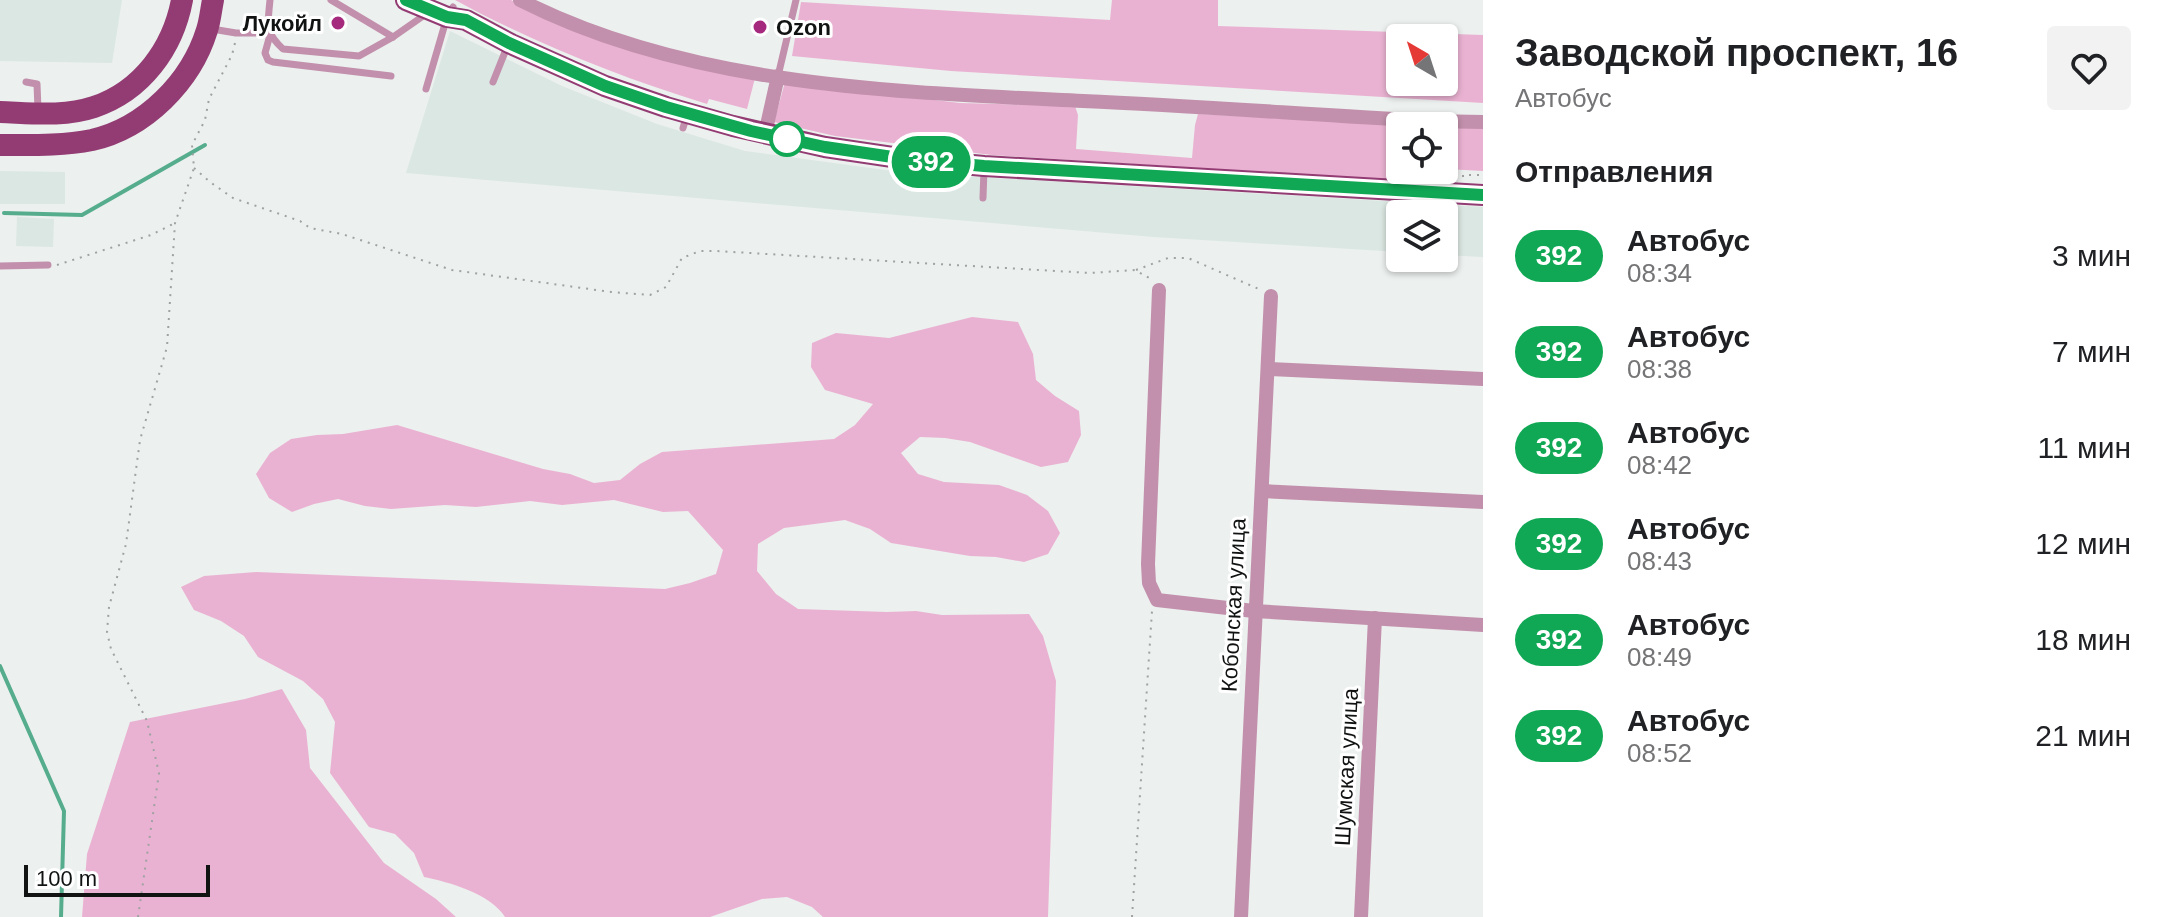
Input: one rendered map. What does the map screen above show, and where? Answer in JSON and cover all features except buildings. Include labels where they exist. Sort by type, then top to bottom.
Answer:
[{"type":"main road","points":[[0,112],[38,113],[94,107],[134,83],[151,68],[164,50],[173,34],[182,0]]},
{"type":"main road","points":[[0,145],[61,145],[94,139],[119,130],[144,115],[176,86],[190,67],[208,28],[213,0]]},
{"type":"main road","points":[[406,0],[447,9],[509,43],[685,120],[825,147],[984,166],[1483,195]]},
{"type":"street","points":[[520,0],[650,51],[719,68],[839,85],[997,97],[1483,122]]},
{"type":"street","points":[[765,134],[778,76]]},
{"type":"street","points":[[1159,290],[1148,564],[1149,583],[1157,600],[1254,611],[1483,625]]},
{"type":"street","name":"Кобонская улица","points":[[1241,917],[1271,296]]},
{"type":"street","points":[[1268,369],[1483,379]]},
{"type":"street","points":[[1262,491],[1483,502]]},
{"type":"street","name":"Шумская улица","points":[[1361,917],[1375,618]]},
{"type":"lane","points":[[270,0],[265,53],[268,60],[391,76]]},
{"type":"lane","points":[[331,0],[393,37]]},
{"type":"lane","points":[[778,76],[796,0]]},
{"type":"lane","points":[[208,28],[269,34],[283,49],[359,56],[447,9]]},
{"type":"lane","points":[[426,89],[447,9]]},
{"type":"lane","points":[[493,82],[509,43]]},
{"type":"lane","points":[[26,82],[37,84],[38,113]]},
{"type":"lane","points":[[983,198],[984,166]]},
{"type":"lane","points":[[0,266],[48,265]]},
{"type":"path","points":[[138,917],[159,773],[147,721],[111,649],[107,632],[109,607],[126,544],[140,440],[167,347],[175,223],[194,168],[192,145],[205,120],[209,99],[232,55],[235,40]]},
{"type":"path","points":[[194,168],[233,198],[300,221],[310,228],[342,234],[452,270],[611,292],[650,295],[659,292],[670,282],[682,258],[700,251],[1079,273],[1135,270],[1168,258],[1188,258],[1271,296]]},
{"type":"path","points":[[48,265],[62,265],[151,235],[175,223]]},
{"type":"path","points":[[1135,270],[1145,275],[1159,290]]},
{"type":"path","points":[[1132,917],[1151,614],[1157,600]]},
{"type":"shaded area","points":[[0,0],[122,0],[112,63],[0,61]]},
{"type":"shaded area","points":[[455,0],[511,0],[755,78],[747,109],[709,99],[707,104],[642,83],[547,45]]},
{"type":"shaded area","points":[[1112,0],[1218,0],[1218,26],[1386,32],[1386,96],[1458,96],[1458,34],[1483,35],[1483,103],[951,71],[792,56],[801,2],[1110,20]]},
{"type":"shaded area","points":[[450,31],[562,86],[657,124],[745,151],[885,170],[961,176],[1386,201],[1386,251],[1154,237],[406,173]]},
{"type":"shaded area","points":[[785,82],[960,103],[1075,106],[1078,115],[1076,149],[1192,158],[1198,114],[1386,123],[1386,180],[992,155],[835,136],[774,122]]},
{"type":"shaded area","points":[[1458,126],[1483,127],[1483,171],[1458,170]]},
{"type":"shaded area","points":[[0,171],[65,172],[65,204],[0,204]]},
{"type":"shaded area","points":[[1458,206],[1483,207],[1483,257],[1458,256]]},
{"type":"shaded area","points":[[17,217],[54,219],[53,247],[16,246]]},
{"type":"shaded area","points":[[972,317],[1018,322],[1033,354],[1036,380],[1079,411],[1081,435],[1068,462],[1041,467],[970,442],[945,438],[920,437],[901,453],[918,474],[944,482],[999,485],[1027,495],[1048,511],[1060,533],[1048,554],[1024,562],[891,543],[870,529],[845,520],[784,528],[758,544],[757,571],[776,594],[798,609],[916,611],[942,615],[1029,614],[1043,636],[1056,681],[1048,917],[823,917],[812,907],[787,897],[762,899],[710,917],[505,917],[480,896],[424,877],[414,853],[395,834],[369,827],[330,773],[335,722],[323,699],[303,681],[258,657],[244,636],[221,621],[194,610],[181,587],[204,576],[257,572],[665,589],[690,583],[716,574],[723,550],[688,511],[663,512],[614,500],[562,505],[530,501],[476,507],[445,505],[391,509],[338,499],[292,512],[269,498],[256,474],[270,453],[291,439],[397,425],[594,483],[620,480],[662,452],[834,439],[855,425],[873,404],[825,390],[811,367],[812,343],[836,333],[889,338]]},
{"type":"shaded area","points":[[282,689],[306,730],[310,768],[384,863],[436,899],[456,917],[82,917],[87,854],[130,722]]},
{"type":"waterway","points":[[4,213],[82,215],[205,145]]},
{"type":"waterway","points":[[0,666],[64,811],[61,917]]},
{"type":"bus line","name":"392","points":[[406,0],[447,17],[466,20],[509,43],[634,97],[733,126],[825,147],[984,166],[1483,195]]},
{"type":"place","name":"Лукойл","points":[[338,23]]},
{"type":"place","name":"Ozon","points":[[760,27]]}]
